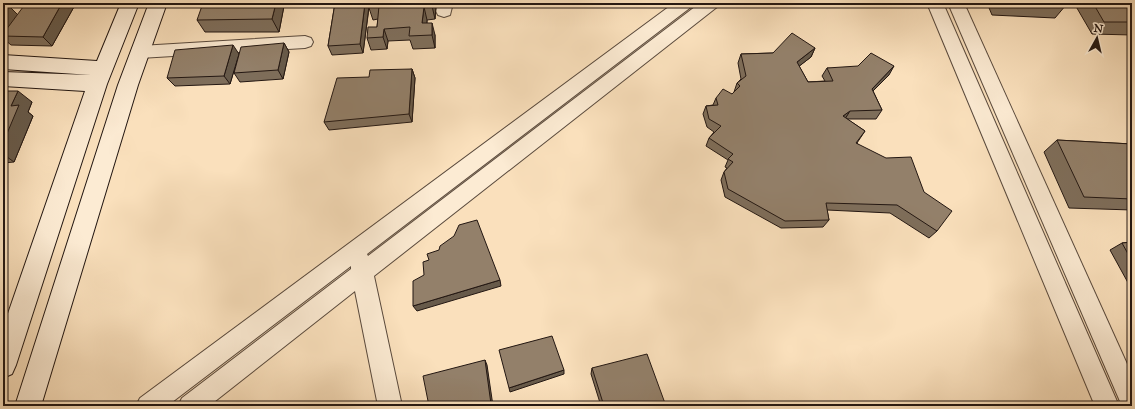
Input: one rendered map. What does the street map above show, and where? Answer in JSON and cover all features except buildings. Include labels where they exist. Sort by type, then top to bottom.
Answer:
[{"type":"main road","points":[[3,366],[100,76],[130,3]]},
{"type":"main road","points":[[28,406],[128,85],[158,3]]},
{"type":"main road","points":[[3,62],[100,76]]},
{"type":"main road","points":[[3,79],[100,76]]},
{"type":"street","points":[[148,406],[684,3]]},
{"type":"street","points":[[190,406],[711,3]]},
{"type":"street","points":[[934,3],[1108,406]]},
{"type":"street","points":[[956,3],[1132,402]]},
{"type":"street","points":[[140,52],[304,42]]},
{"type":"street","points":[[358,249],[390,406]]}]
